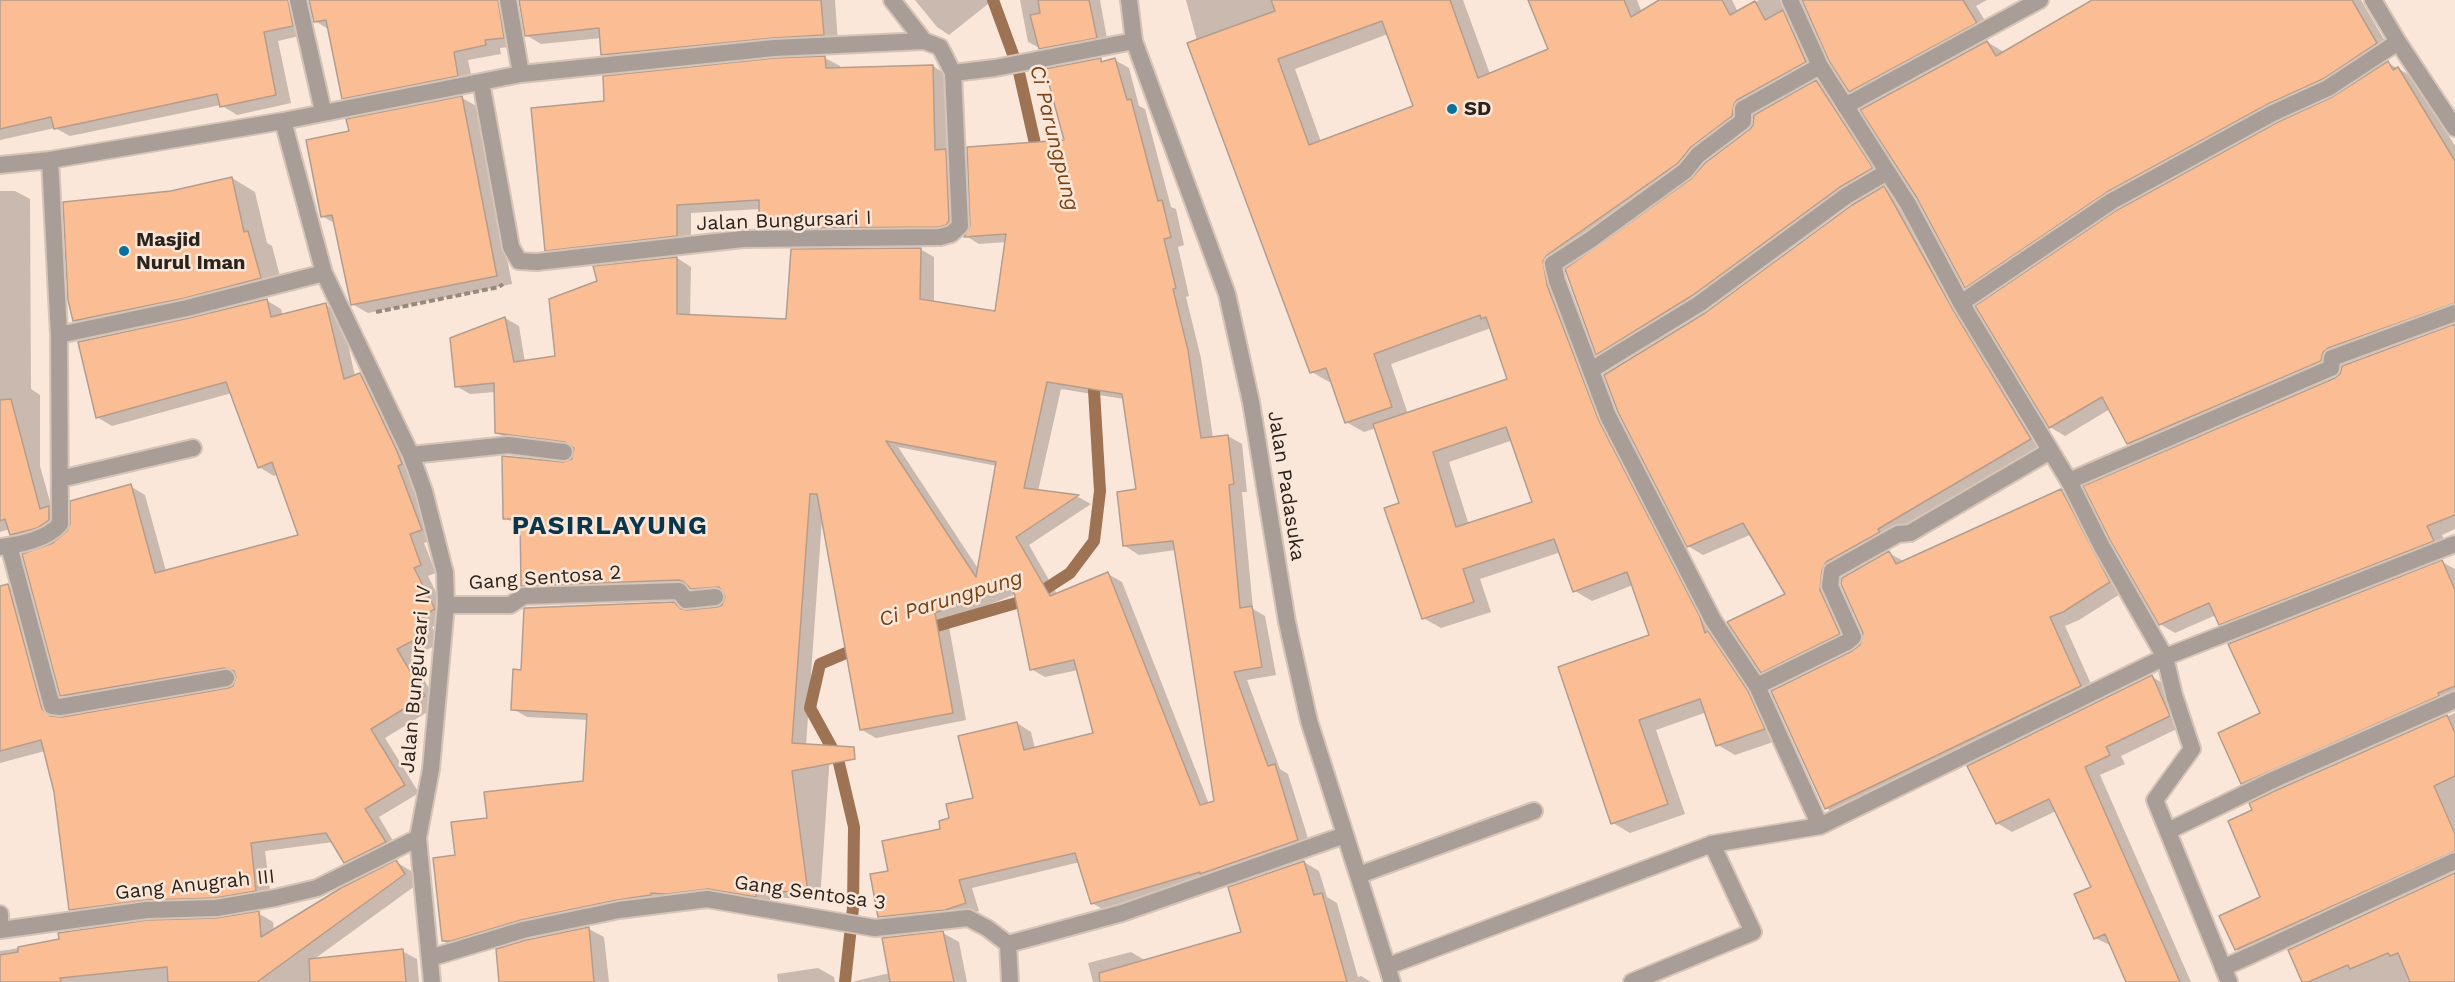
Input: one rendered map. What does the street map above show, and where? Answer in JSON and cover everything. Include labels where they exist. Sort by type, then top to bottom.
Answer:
[{"type":"street","points":[[298,0],[323,111]]},
{"type":"street","points":[[508,0],[521,74]]},
{"type":"street","name":"Jalan Bungursari I","points":[[537,262],[743,239],[940,237],[951,234],[960,226],[953,73],[940,47],[924,41],[891,0]]},
{"type":"street","name":"Jalan Padasuka","points":[[1129,0],[1134,41],[1227,294],[1251,402],[1287,622],[1309,721],[1390,974]]},
{"type":"street","points":[[1790,0],[1820,66],[1908,204],[1961,303],[2069,481],[2101,544],[2165,657],[2174,695],[2192,749],[2156,800],[2226,975],[2455,861]]},
{"type":"street","points":[[1845,106],[2040,0]]},
{"type":"street","points":[[2373,0],[2455,128]]},
{"type":"street","points":[[0,165],[50,160],[283,121],[323,111],[521,74],[774,48],[924,41]]},
{"type":"street","points":[[953,73],[995,68],[1134,41]]},
{"type":"street","points":[[1961,303],[2112,201],[2273,112],[2328,88],[2398,42]]},
{"type":"street","points":[[1820,66],[1743,109],[1743,121],[1698,155],[1686,171],[1553,264],[1557,281],[1608,416],[1713,620],[1757,686],[1820,826]]},
{"type":"street","points":[[481,82],[511,247],[519,261],[537,262]]},
{"type":"street","name":"Jalan Bungursari IV","points":[[283,121],[324,273],[411,455],[424,491],[445,573],[446,605],[431,769],[418,837],[432,982]]},
{"type":"street","points":[[50,160],[58,335],[60,524],[46,535],[5,547],[52,706],[60,707],[226,678]]},
{"type":"street","points":[[1591,370],[1699,304],[1846,196],[1887,172]]},
{"type":"street","points":[[58,335],[187,308],[324,273]]},
{"type":"street","points":[[2069,481],[2331,368],[2332,358],[2455,313]]},
{"type":"street","points":[[411,455],[508,445],[564,452]]},
{"type":"street","points":[[60,479],[193,448]]},
{"type":"street","points":[[1757,686],[1853,637],[1830,586],[1832,571],[1899,534],[1910,533],[2050,451]]},
{"type":"street","points":[[1390,974],[1712,844],[1820,826],[2165,657],[2455,544]]},
{"type":"street","name":"Gang Sentosa 2","points":[[446,605],[510,605],[524,596],[679,591],[686,600],[715,597]]},
{"type":"street","points":[[2168,831],[2275,779],[2455,700]]},
{"type":"street","points":[[1359,875],[1534,811]]},
{"type":"street","points":[[1010,982],[1008,944],[1122,913],[1345,835]]},
{"type":"street","name":"Gang Anugrah III","points":[[0,930],[147,910],[216,908],[275,898],[317,888],[418,837]]},
{"type":"street","points":[[1632,982],[1753,932],[1712,844]]},
{"type":"street","name":"Gang Sentosa 3","points":[[430,958],[523,930],[619,910],[706,899],[875,928],[968,918],[987,928],[1008,944]]},
{"type":"street","points":[[0,914],[0,920]]},
{"type":"path","points":[[346,319],[499,287],[537,262]]},
{"type":"building","points":[[0,0],[288,0],[293,26],[264,32],[276,95],[220,107],[217,94],[54,129],[51,117],[0,129]]},
{"type":"building","points":[[309,0],[498,0],[504,38],[485,40],[486,45],[454,52],[458,76],[342,99],[326,20],[314,22]]},
{"type":"building","points":[[519,0],[821,0],[824,35],[601,55],[599,28],[525,36]]},
{"type":"building","points":[[1038,0],[1089,0],[1097,38],[1039,49],[1030,15],[1040,13]]},
{"type":"building","points":[[1271,0],[1450,0],[1478,78],[1548,49],[1528,0],[1624,0],[1631,17],[1659,0],[1722,0],[1730,15],[1755,1],[1765,20],[1783,10],[1806,62],[1737,100],[1732,116],[1691,147],[1678,163],[1547,255],[1543,261],[1547,285],[1599,421],[1700,617],[1705,633],[1708,631],[1748,691],[1765,729],[1716,746],[1700,699],[1639,720],[1668,804],[1611,824],[1558,667],[1649,635],[1627,572],[1573,592],[1554,539],[1463,569],[1474,602],[1422,619],[1384,508],[1399,503],[1373,424],[1507,379],[1486,317],[1481,319],[1480,315],[1374,354],[1392,407],[1345,423],[1326,368],[1310,373],[1187,43],[1275,11]],"holes":[[[1382,21],[1413,106],[1309,145],[1278,59]],[[1506,427],[1532,502],[1456,527],[1433,452]]]},
{"type":"building","points":[[1802,0],[1963,0],[1977,23],[1849,92],[1829,61]]},
{"type":"building","points":[[2092,0],[2352,0],[2377,43],[2323,79],[2268,104],[2107,192],[1965,288],[1917,198],[1860,110],[1987,41],[1996,56]]},
{"type":"building","points":[[825,56],[826,68],[933,65],[935,150],[946,149],[949,221],[946,225],[939,227],[793,228],[793,223],[759,223],[759,200],[677,205],[677,236],[545,251],[531,108],[604,101],[603,76],[775,58]]},
{"type":"building","points":[[1101,58],[1101,62],[1115,58],[1127,100],[1131,99],[1158,201],[1162,200],[1171,237],[1164,239],[1188,350],[1201,438],[1228,435],[1234,484],[1229,485],[1240,608],[1252,606],[1262,667],[1234,672],[1268,766],[1275,764],[1298,840],[1200,874],[1200,872],[1091,904],[1075,853],[959,880],[966,903],[945,910],[878,917],[870,874],[888,871],[882,841],[940,829],[939,821],[949,818],[946,804],[973,798],[958,736],[1017,722],[1024,750],[1093,733],[1074,660],[1030,670],[1012,582],[935,613],[953,713],[860,730],[817,494],[810,494],[792,743],[854,747],[855,759],[792,771],[808,893],[757,890],[756,897],[708,889],[666,894],[651,893],[651,895],[521,920],[451,941],[442,941],[433,858],[455,855],[451,822],[487,818],[484,792],[583,781],[587,714],[511,710],[513,669],[521,670],[524,608],[674,602],[681,609],[687,610],[717,607],[722,605],[725,597],[719,587],[691,589],[679,580],[521,586],[520,519],[503,519],[502,456],[563,462],[572,459],[574,448],[565,442],[495,433],[494,383],[455,387],[450,338],[505,317],[514,362],[555,356],[549,299],[597,281],[593,266],[677,257],[677,314],[786,319],[791,249],[921,248],[920,299],[995,311],[1006,234],[964,237],[970,226],[967,147],[1064,140],[1045,69]],"holes":[[[1047,382],[1122,394],[1136,489],[1117,492],[1123,546],[1173,541],[1214,801],[1200,805],[1108,572],[1050,596],[1016,537],[1079,495],[1024,488]],[[886,441],[996,462],[976,577]]]},
{"type":"building","points":[[2388,61],[2393,70],[2398,67],[2455,161],[2455,303],[2328,348],[2323,352],[2321,361],[2127,444],[2102,397],[2049,428],[1975,306],[2117,210],[2278,122],[2332,97]]},
{"type":"building","points":[[1816,80],[1873,168],[1840,187],[1693,295],[1596,355],[1565,269],[1691,179],[1705,163],[1750,129],[1754,115]]},
{"type":"building","points":[[462,96],[497,276],[351,305],[332,215],[321,217],[306,140],[349,131],[346,119]]},
{"type":"building","points":[[232,177],[244,232],[248,231],[261,278],[185,298],[73,321],[68,300],[63,202],[171,191]]},
{"type":"building","points":[[1884,186],[1952,308],[2031,439],[1878,529],[1880,532],[1826,562],[1822,570],[1820,590],[1840,634],[1761,673],[1727,622],[1785,594],[1743,523],[1687,547],[1618,412],[1604,375],[1705,313],[1852,205]]},
{"type":"building","points":[[267,299],[271,317],[326,303],[344,379],[360,373],[402,464],[398,466],[422,530],[410,534],[421,565],[414,568],[435,609],[418,618],[426,634],[397,649],[425,696],[371,729],[405,785],[365,809],[386,842],[344,863],[326,833],[251,843],[256,891],[215,898],[147,900],[69,910],[54,792],[41,740],[0,751],[0,586],[8,584],[42,709],[50,716],[62,717],[228,688],[233,686],[236,677],[234,671],[224,668],[60,696],[22,554],[53,543],[67,531],[70,524],[70,501],[131,484],[155,573],[298,535],[272,462],[258,468],[226,382],[96,418],[78,342]]},
{"type":"building","points":[[2455,324],[2455,515],[2427,526],[2434,541],[2219,625],[2209,603],[2159,625],[2110,540],[2083,486],[2335,378],[2340,374],[2342,366]]},
{"type":"building","points":[[11,399],[40,509],[49,506],[49,520],[37,528],[10,535],[5,519],[0,521],[0,400]]},
{"type":"building","points":[[2061,489],[2110,582],[2063,612],[2050,617],[2081,686],[1825,809],[1771,691],[1860,645],[1863,633],[1841,584],[1842,578],[1889,551],[1896,564]]},
{"type":"building","points":[[2442,560],[2455,590],[2455,686],[2438,693],[2439,696],[2241,784],[2218,733],[2260,713],[2228,644]]},
{"type":"building","points":[[2152,675],[2170,716],[2106,747],[2110,755],[2085,767],[2180,982],[2126,982],[2105,934],[2094,939],[2074,894],[2091,887],[2049,799],[1996,824],[1967,766]]},
{"type":"building","points":[[2447,715],[2455,733],[2455,776],[2434,786],[2455,834],[2455,851],[2235,950],[2219,916],[2260,897],[2228,821],[2252,810],[2249,803]]},
{"type":"building","points":[[396,860],[405,874],[257,982],[168,982],[167,967],[60,978],[61,982],[0,982],[0,955],[18,952],[18,947],[59,939],[58,933],[148,920],[216,918],[259,911],[261,937],[341,888]]},
{"type":"building","points":[[1304,861],[1314,895],[1322,893],[1347,982],[1100,982],[1099,973],[1241,932],[1228,887]]},
{"type":"building","points":[[2455,873],[2455,982],[2410,982],[2398,953],[2390,956],[2388,953],[2350,969],[2348,965],[2308,982],[2302,982],[2288,950]]},
{"type":"building","points":[[589,927],[594,982],[499,982],[496,949],[526,940]]},
{"type":"building","points":[[943,931],[954,982],[890,982],[882,938]]},
{"type":"building","points":[[403,949],[406,982],[310,982],[309,959]]},
{"type":"waterway","name":"Ci Parungpung","points":[[993,0],[1018,68],[1038,157]]},
{"type":"waterway","name":"Ci Parungpung","points":[[923,630],[1030,599],[1070,573],[1094,541],[1100,491],[1093,374]]},
{"type":"waterway","name":"Ci Parungpung","points":[[845,982],[853,908],[854,827],[838,759],[810,708],[820,664],[860,647]]},
{"type":"place","name":"SD","points":[[1452,109]]},
{"type":"place","name":"Masjid Nurul Iman","points":[[124,251]]},
{"type":"district","name":"PASIRLAYUNG","points":[[610,526]]}]
